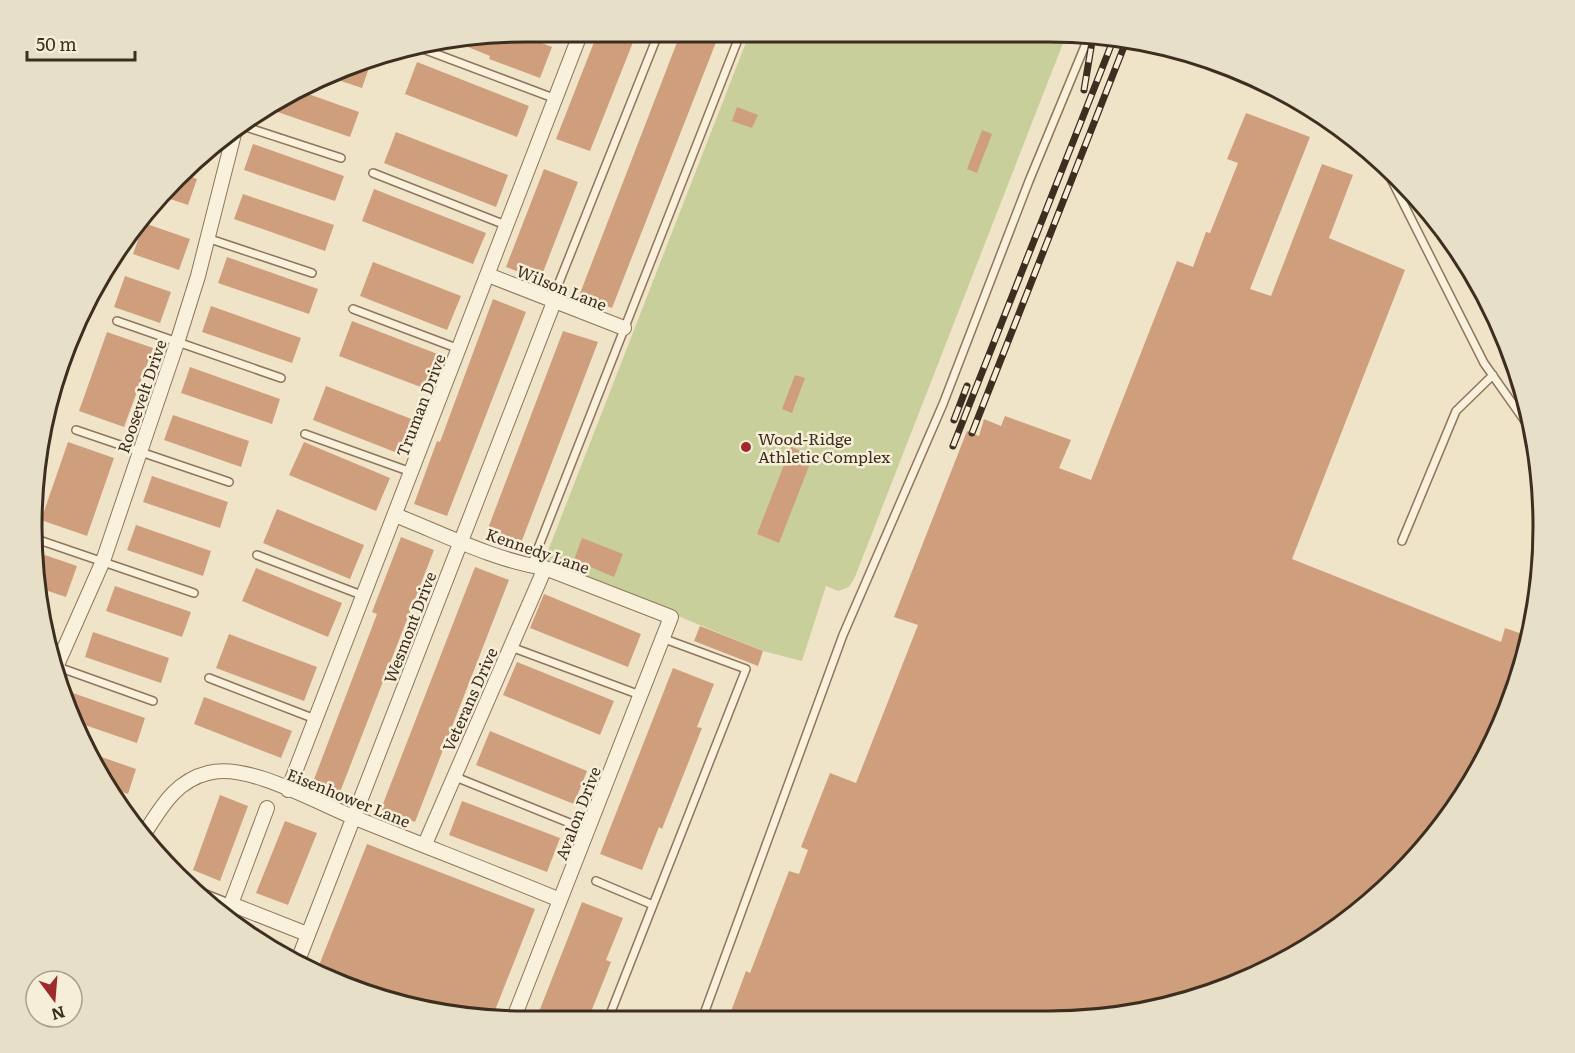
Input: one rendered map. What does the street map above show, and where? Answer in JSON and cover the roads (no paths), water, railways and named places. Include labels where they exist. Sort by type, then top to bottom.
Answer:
[{"type":"street","name":"Truman Drive","points":[[288,790],[577,42]]},
{"type":"street","name":"Roosevelt Drive","points":[[61,658],[103,561],[177,343],[232,142]]},
{"type":"street","name":"Wilson Lane","points":[[488,275],[554,303],[624,328]]},
{"type":"street","name":"Wesmont Drive","points":[[300,955],[554,303]]},
{"type":"street","name":"Kennedy Lane","points":[[395,515],[460,541],[538,567],[671,617]]},
{"type":"street","name":"Veterans Drive","points":[[425,844],[511,647],[538,567]]},
{"type":"street","name":"Avalon Drive","points":[[517,1011],[671,617]]},
{"type":"street","name":"Eisenhower Lane","points":[[148,828],[167,798],[181,785],[208,773],[235,772],[288,790],[560,900]]},
{"type":"street","points":[[267,808],[231,904],[307,934]]},
{"type":"lane","points":[[554,303],[558,285],[655,42]]},
{"type":"lane","points":[[538,567],[624,328],[737,42]]},
{"type":"lane","points":[[705,1011],[843,635],[943,404],[1029,181],[1086,44]]},
{"type":"lane","points":[[430,52],[556,99]]},
{"type":"lane","points":[[251,129],[341,158]]},
{"type":"lane","points":[[374,173],[508,226]]},
{"type":"lane","points":[[1396,190],[1484,363],[1519,412]]},
{"type":"lane","points":[[207,238],[312,273]]},
{"type":"lane","points":[[352,309],[459,349]]},
{"type":"lane","points":[[117,321],[281,378]]},
{"type":"lane","points":[[1402,541],[1456,411],[1493,375]]},
{"type":"lane","points":[[76,429],[229,482]]},
{"type":"lane","points":[[305,434],[411,472]]},
{"type":"lane","points":[[42,541],[194,593]]},
{"type":"lane","points":[[258,555],[364,596]]},
{"type":"lane","points":[[611,1011],[746,669],[662,638]]},
{"type":"lane","points":[[511,647],[640,695]]},
{"type":"lane","points":[[64,669],[153,701]]},
{"type":"lane","points":[[209,678],[315,719]]},
{"type":"lane","points":[[453,776],[587,830]]},
{"type":"lane","points":[[596,880],[653,905]]},
{"type":"lane","points":[[216,898],[231,904]]},
{"type":"railway","points":[[1084,90],[1092,44]]},
{"type":"railway","points":[[953,446],[1111,46]]},
{"type":"railway","points":[[972,433],[1124,48]]},
{"type":"railway","points":[[954,420],[967,386]]},
{"type":"place","name":"Wood-Ridge Athletic Complex","points":[[746,447]]}]
